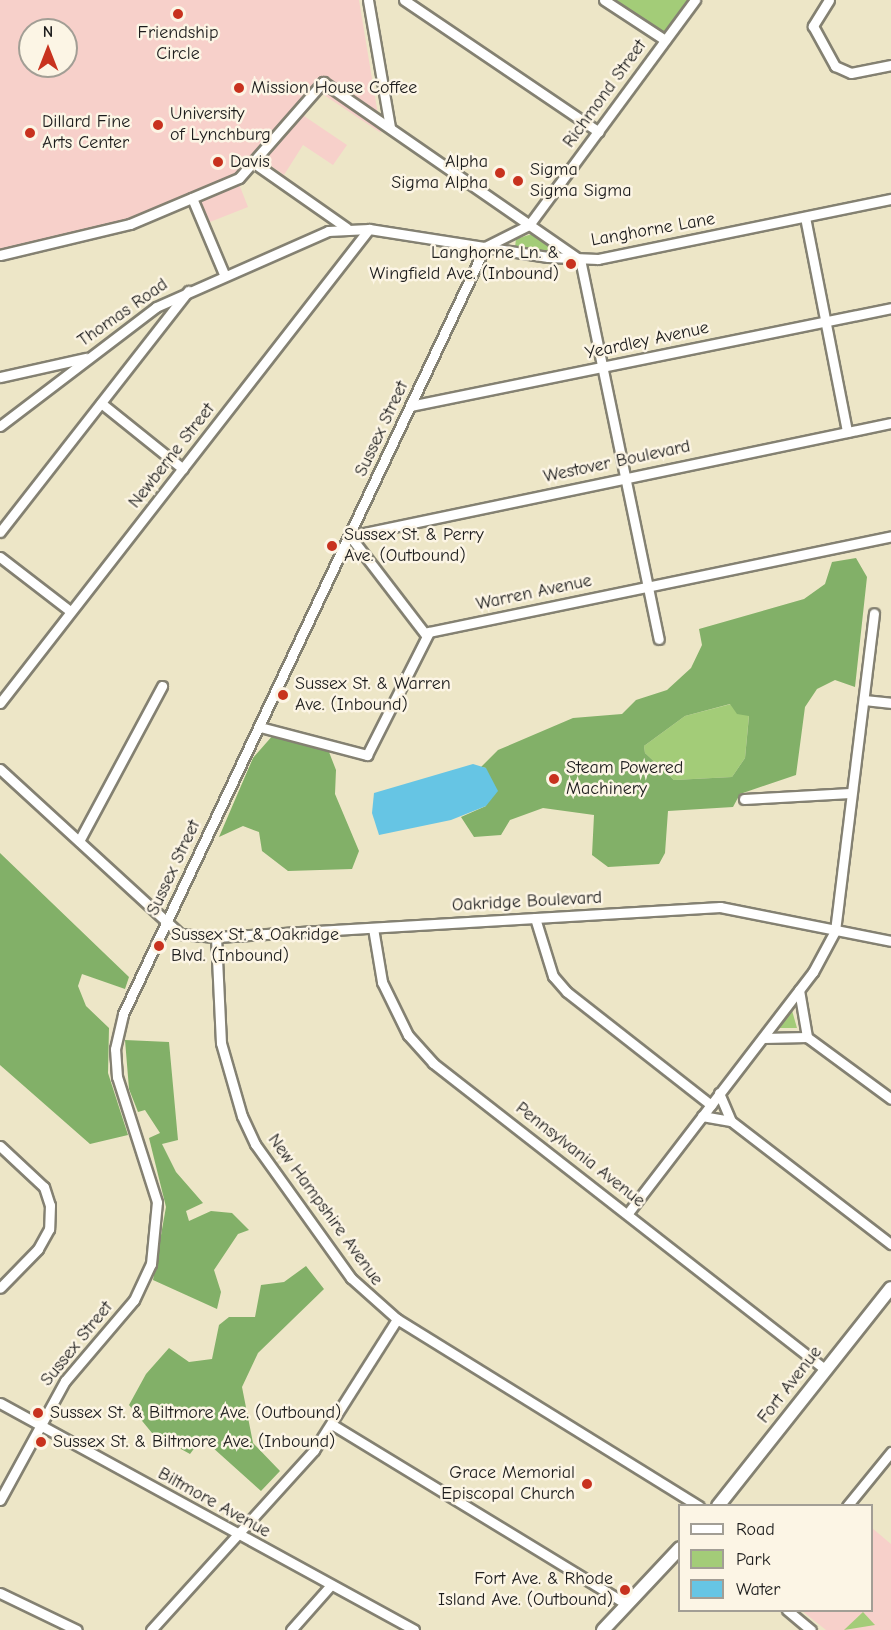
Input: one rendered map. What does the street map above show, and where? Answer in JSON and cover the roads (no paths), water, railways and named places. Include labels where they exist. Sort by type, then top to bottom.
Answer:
[{"type":"main road","name":"Fort Avenue","points":[[720,1504],[891,1288]]},
{"type":"main road","points":[[606,1629],[626,1604],[678,1550]]},
{"type":"street","points":[[368,0],[390,128]]},
{"type":"street","points":[[404,0],[599,132]]},
{"type":"street","points":[[604,0],[665,40]]},
{"type":"street","name":"Richmond Street","points":[[485,247],[529,225],[695,0]]},
{"type":"street","points":[[829,0],[813,26],[835,66],[851,73],[891,65]]},
{"type":"street","points":[[0,255],[130,224],[239,178],[322,82],[580,259],[659,639]]},
{"type":"street","points":[[254,163],[347,228]]},
{"type":"street","points":[[192,198],[224,274]]},
{"type":"street","name":"Langhorne Lane","points":[[347,228],[369,229],[580,259],[891,199]]},
{"type":"street","points":[[805,217],[848,432]]},
{"type":"street","name":"Thomas Road","points":[[0,426],[156,307],[224,274],[347,228]]},
{"type":"street","name":"Newberne Street","points":[[0,703],[369,229]]},
{"type":"street","name":"Sussex Street","points":[[0,1500],[37,1425],[65,1381],[134,1300],[151,1264],[157,1202],[117,1077],[115,1049],[123,1014],[485,247]]},
{"type":"street","points":[[0,532],[190,289]]},
{"type":"street","name":"Yeardley Avenue","points":[[410,406],[891,308]]},
{"type":"street","points":[[0,377],[89,357]]},
{"type":"street","points":[[101,403],[183,469]]},
{"type":"street","name":"Westover Boulevard","points":[[350,536],[891,423]]},
{"type":"street","points":[[260,727],[367,755],[426,635],[350,536]]},
{"type":"street","name":"Warren Avenue","points":[[426,635],[891,536]]},
{"type":"street","points":[[0,557],[70,612]]},
{"type":"street","points":[[628,1213],[799,990],[835,931],[874,613]]},
{"type":"street","points":[[79,842],[162,686]]},
{"type":"street","points":[[864,700],[891,703]]},
{"type":"street","name":"Oakridge Boulevard","points":[[0,769],[180,934],[216,937],[720,908],[891,941]]},
{"type":"street","points":[[744,799],[850,794]]},
{"type":"street","points":[[535,918],[553,976],[567,992],[711,1105]]},
{"type":"street","name":"Pennsylvania Avenue","points":[[373,928],[382,982],[408,1035],[427,1056],[825,1369]]},
{"type":"street","name":"New Hampshire Avenue","points":[[216,937],[221,1043],[234,1096],[255,1144],[351,1278],[397,1319],[696,1504]]},
{"type":"street","points":[[799,990],[807,1037]]},
{"type":"street","points":[[763,1038],[807,1037],[891,1099]]},
{"type":"street","points":[[719,1093],[731,1121]]},
{"type":"street","points":[[702,1116],[731,1121],[891,1245]]},
{"type":"street","points":[[0,1146],[44,1187],[50,1205],[49,1229],[38,1249],[1,1286]]},
{"type":"street","points":[[151,1630],[333,1425],[397,1319]]},
{"type":"street","name":"Biltmore Avenue","points":[[0,1404],[414,1630]]},
{"type":"street","points":[[333,1425],[626,1604]]},
{"type":"street","points":[[849,1504],[891,1452]]},
{"type":"street","points":[[291,1630],[331,1585]]},
{"type":"street","points":[[0,1593],[77,1630]]},
{"type":"street","points":[[788,1612],[811,1630]]},
{"type":"water","points":[[473,764],[486,768],[498,791],[486,806],[451,820],[379,835],[372,813],[374,793]]},
{"type":"place","name":"Friendship Circle","points":[[178,14]]},
{"type":"place","name":"Mission House Coffee","points":[[239,88]]},
{"type":"place","name":"University of Lynchburg","points":[[158,125]]},
{"type":"place","name":"Dillard Fine Arts Center","points":[[30,133]]},
{"type":"place","name":"Davis","points":[[218,162]]},
{"type":"place","name":"Alpha Sigma Alpha","points":[[500,173]]},
{"type":"place","name":"Sigma Sigma Sigma","points":[[518,181]]},
{"type":"place","name":"Langhorne Ln. & Wingfield Ave. (Inbound)","points":[[571,264]]},
{"type":"place","name":"Sussex St. & Perry Ave. (Outbound)","points":[[332,546]]},
{"type":"place","name":"Sussex St. & Warren Ave. (Inbound)","points":[[283,695]]},
{"type":"place","name":"Steam Powered Machinery","points":[[554,779]]},
{"type":"place","name":"Sussex St. & Oakridge Blvd. (Inbound)","points":[[159,946]]},
{"type":"place","name":"Sussex St. & Biltmore Ave. (Outbound)","points":[[38,1413]]},
{"type":"place","name":"Sussex St. & Biltmore Ave. (Inbound)","points":[[41,1442]]},
{"type":"place","name":"Grace Memorial Episcopal Church","points":[[587,1484]]},
{"type":"place","name":"Fort Ave. & Rhode Island Ave. (Outbound)","points":[[625,1590]]}]
